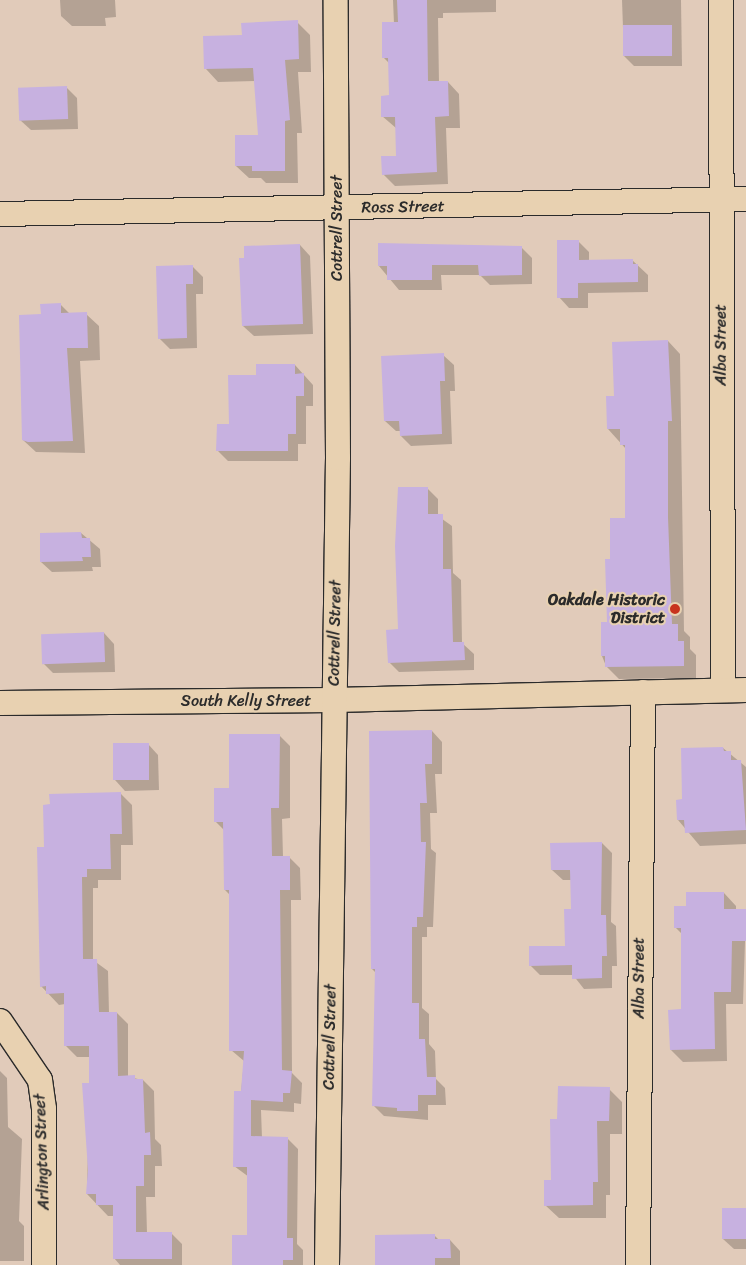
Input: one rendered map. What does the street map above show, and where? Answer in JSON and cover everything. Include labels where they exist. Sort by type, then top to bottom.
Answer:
[{"type":"street","name":"Cottrell Street","points":[[327,1265],[338,458],[336,0]]},
{"type":"street","name":"Alba Street","points":[[722,0],[723,690]]},
{"type":"street","name":"Ross Street","points":[[0,214],[746,199]]},
{"type":"street","name":"South Kelly Street","points":[[0,703],[334,700],[746,690]]},
{"type":"street","name":"Alba Street","points":[[638,1265],[643,692]]},
{"type":"street","name":"Arlington Street","points":[[0,1021],[40,1080],[44,1109],[44,1265]]},
{"type":"building","points":[[397,0],[427,0],[428,81],[448,81],[449,116],[435,117],[437,172],[382,175],[381,156],[396,156],[395,117],[381,117],[381,96],[389,95],[388,58],[382,58],[382,22],[398,22]]},
{"type":"building","points":[[298,20],[299,59],[285,60],[290,120],[285,121],[285,171],[252,171],[252,166],[235,166],[235,135],[258,135],[253,68],[204,69],[203,36],[242,35],[241,23]]},
{"type":"building","points":[[623,25],[672,25],[672,56],[623,56]]},
{"type":"building","points":[[67,86],[68,119],[19,121],[18,88]]},
{"type":"building","points":[[557,240],[579,240],[579,260],[633,259],[633,264],[638,264],[638,282],[578,283],[578,298],[557,298]]},
{"type":"building","points":[[378,243],[522,246],[522,275],[479,276],[478,265],[432,265],[432,280],[387,280],[387,266],[378,266]]},
{"type":"building","points":[[300,244],[303,324],[242,326],[239,258],[244,258],[244,246]]},
{"type":"building","points":[[193,265],[193,284],[186,284],[187,338],[158,339],[156,266]]},
{"type":"building","points":[[61,303],[61,313],[87,312],[88,348],[67,348],[73,441],[28,442],[22,440],[19,315],[41,314],[40,304]]},
{"type":"building","points":[[668,340],[672,421],[668,421],[668,517],[672,624],[678,624],[678,641],[684,641],[684,666],[605,667],[605,656],[601,656],[601,622],[607,622],[605,559],[610,559],[610,518],[625,518],[625,445],[620,445],[620,429],[607,429],[606,396],[614,396],[612,342]]},
{"type":"building","points":[[444,353],[445,381],[440,381],[442,434],[400,436],[399,421],[384,421],[381,356]]},
{"type":"building","points":[[256,364],[295,364],[295,374],[304,373],[304,396],[296,396],[296,434],[288,434],[288,451],[216,451],[217,424],[229,424],[228,375],[256,375]]},
{"type":"building","points":[[398,487],[428,487],[428,514],[443,514],[443,569],[451,569],[453,642],[464,642],[465,660],[388,663],[386,630],[398,629],[395,546]]},
{"type":"building","points":[[81,532],[82,538],[90,538],[91,557],[82,557],[83,561],[40,562],[40,533]]},
{"type":"building","points":[[104,632],[105,662],[42,664],[41,634]]},
{"type":"building","points":[[432,730],[432,764],[425,764],[427,803],[420,803],[421,842],[426,842],[423,917],[417,917],[417,927],[412,927],[412,1003],[419,1003],[419,1039],[425,1039],[427,1077],[436,1077],[436,1095],[418,1095],[418,1111],[397,1111],[397,1108],[372,1106],[375,969],[371,969],[369,731]]},
{"type":"building","points":[[229,734],[280,734],[279,808],[271,808],[272,856],[290,856],[290,890],[280,890],[282,1070],[292,1071],[290,1093],[283,1093],[283,1102],[251,1100],[251,1136],[288,1137],[287,1238],[293,1238],[293,1260],[283,1260],[283,1265],[232,1265],[232,1235],[247,1235],[247,1167],[233,1167],[234,1091],[241,1091],[244,1051],[229,1051],[229,890],[224,890],[223,822],[214,822],[214,788],[229,788]]},
{"type":"building","points":[[113,743],[149,743],[149,780],[113,780]]},
{"type":"building","points":[[723,747],[724,751],[731,751],[731,760],[741,760],[746,830],[685,833],[684,820],[677,820],[676,800],[682,799],[681,748]]},
{"type":"building","points":[[121,792],[122,834],[110,834],[111,869],[87,869],[87,877],[82,877],[83,959],[97,959],[99,1012],[117,1012],[118,1076],[135,1075],[135,1079],[143,1079],[145,1133],[150,1132],[151,1155],[144,1155],[144,1186],[136,1186],[136,1232],[172,1232],[172,1259],[113,1259],[113,1205],[96,1205],[96,1194],[86,1194],[88,1170],[82,1083],[89,1083],[89,1046],[64,1046],[64,993],[46,994],[46,986],[40,987],[37,847],[44,847],[43,805],[50,804],[49,794]]},
{"type":"building","points":[[602,842],[601,915],[606,915],[607,956],[602,956],[602,978],[572,979],[572,965],[529,966],[529,946],[565,946],[564,909],[571,909],[570,870],[551,870],[550,843]]},
{"type":"building","points":[[686,892],[724,892],[724,909],[746,909],[746,941],[732,941],[731,992],[714,992],[715,1049],[670,1050],[668,1010],[681,1009],[681,928],[674,928],[674,906],[686,906]]},
{"type":"building","points":[[558,1086],[610,1087],[609,1121],[597,1121],[598,1182],[593,1182],[593,1205],[544,1206],[544,1180],[551,1180],[550,1119],[557,1119]]},
{"type":"building","points":[[722,1208],[746,1208],[746,1239],[722,1239]]},
{"type":"building","points":[[435,1234],[435,1239],[450,1239],[451,1258],[435,1258],[435,1265],[375,1265],[375,1235]]},
{"type":"place","name":"Oakdale Historic District","points":[[675,609]]}]
